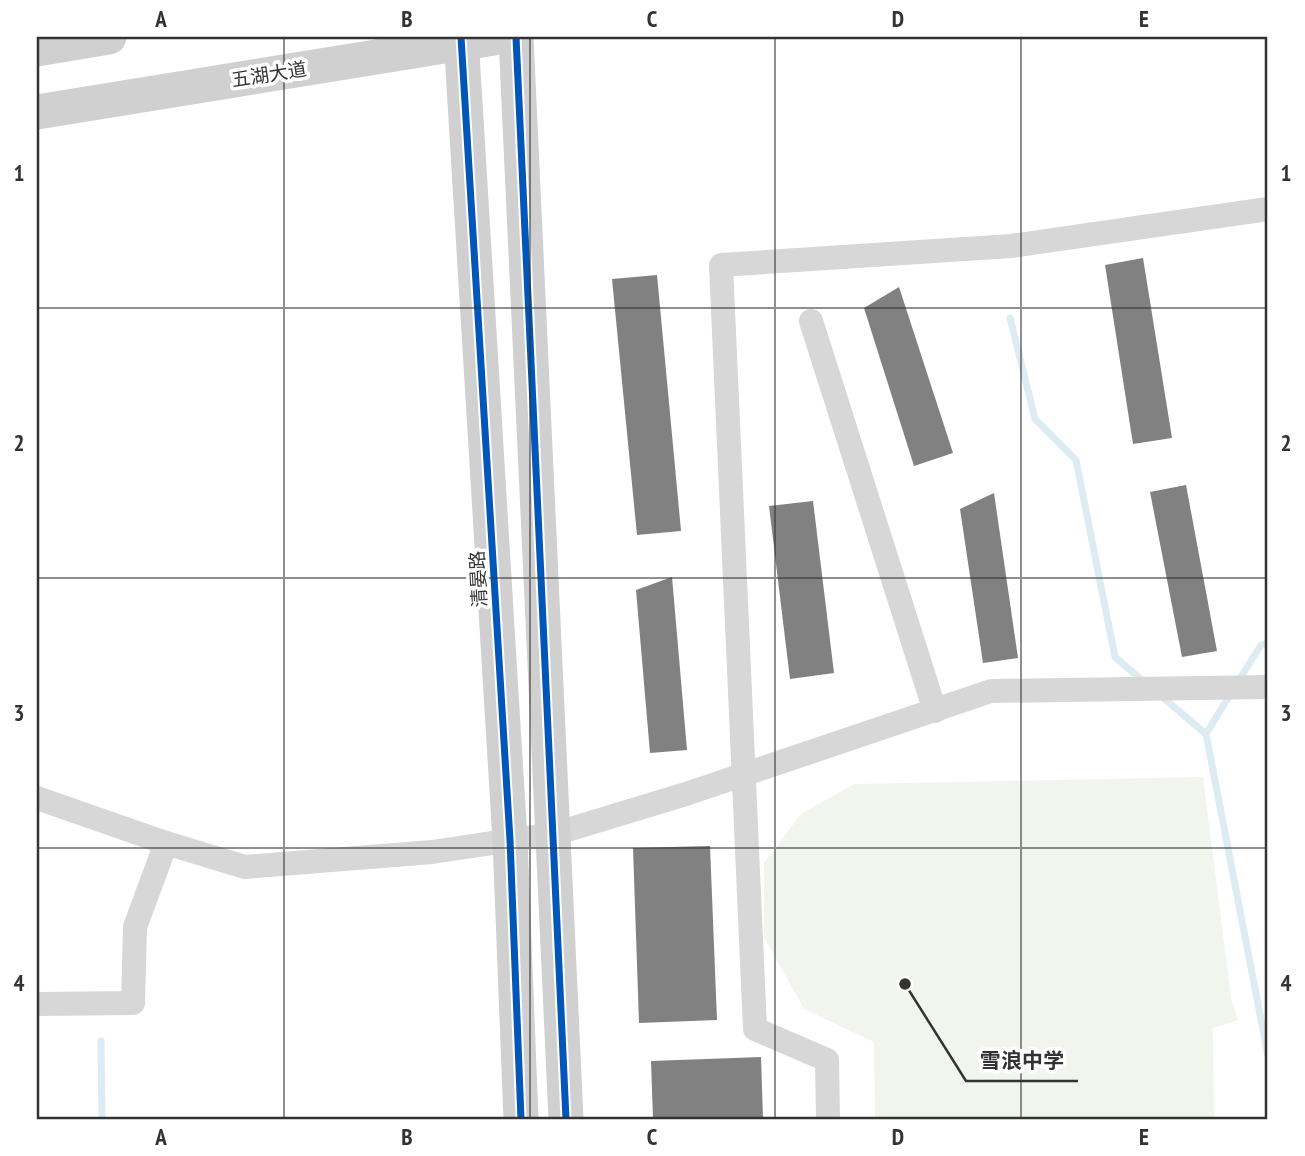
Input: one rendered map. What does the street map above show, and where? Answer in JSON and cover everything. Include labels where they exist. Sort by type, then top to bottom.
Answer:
[{"type":"street","points":[[37,49],[109,37]]},
{"type":"street","name":"五湖大道","points":[[37,111],[461,40],[500,37]]},
{"type":"street","points":[[516,37],[566,1119]]},
{"type":"street","name":"清晏路","points":[[461,40],[510,839],[521,1119]]},
{"type":"street","points":[[828,1119],[827,1060],[755,1029],[721,265],[1011,246],[1268,209]]},
{"type":"street","points":[[811,321],[935,711]]},
{"type":"street","points":[[37,798],[166,843],[246,867],[432,852],[554,834],[686,794],[991,691],[1268,687]]},
{"type":"street","points":[[37,1004],[133,1003],[135,927],[166,843]]},
{"type":"shaded area","points":[[1203,777],[1231,998],[1238,1020],[1213,1028],[1214,1119],[875,1119],[874,1042],[804,1009],[764,937],[764,863],[801,814],[854,784]]},
{"type":"building","points":[[1143,258],[1172,438],[1133,444],[1105,265]]},
{"type":"building","points":[[657,275],[681,531],[637,535],[612,279]]},
{"type":"building","points":[[899,287],[953,453],[914,466],[864,308]]},
{"type":"building","points":[[1186,485],[1217,651],[1182,657],[1150,492]]},
{"type":"building","points":[[994,493],[1018,658],[983,663],[960,509]]},
{"type":"building","points":[[813,501],[834,673],[790,679],[769,506]]},
{"type":"building","points":[[672,577],[687,750],[650,753],[636,590]]},
{"type":"building","points":[[710,846],[717,1020],[639,1023],[633,848]]},
{"type":"building","points":[[761,1057],[763,1119],[653,1119],[651,1061]]},
{"type":"waterway","points":[[1010,318],[1035,419],[1076,460],[1115,657],[1144,682]]},
{"type":"waterway","points":[[1237,683],[1261,645],[1268,643]]},
{"type":"waterway","points":[[1206,734],[1231,693]]},
{"type":"waterway","points":[[1161,696],[1206,734],[1268,1056]]},
{"type":"waterway","points":[[101,1041],[102,1119]]},
{"type":"cycle path","points":[[461,37],[510,840],[521,1119]]},
{"type":"cycle path","points":[[516,37],[566,1119]]},
{"type":"place","name":"雪浪中学","points":[[905,984]]}]
